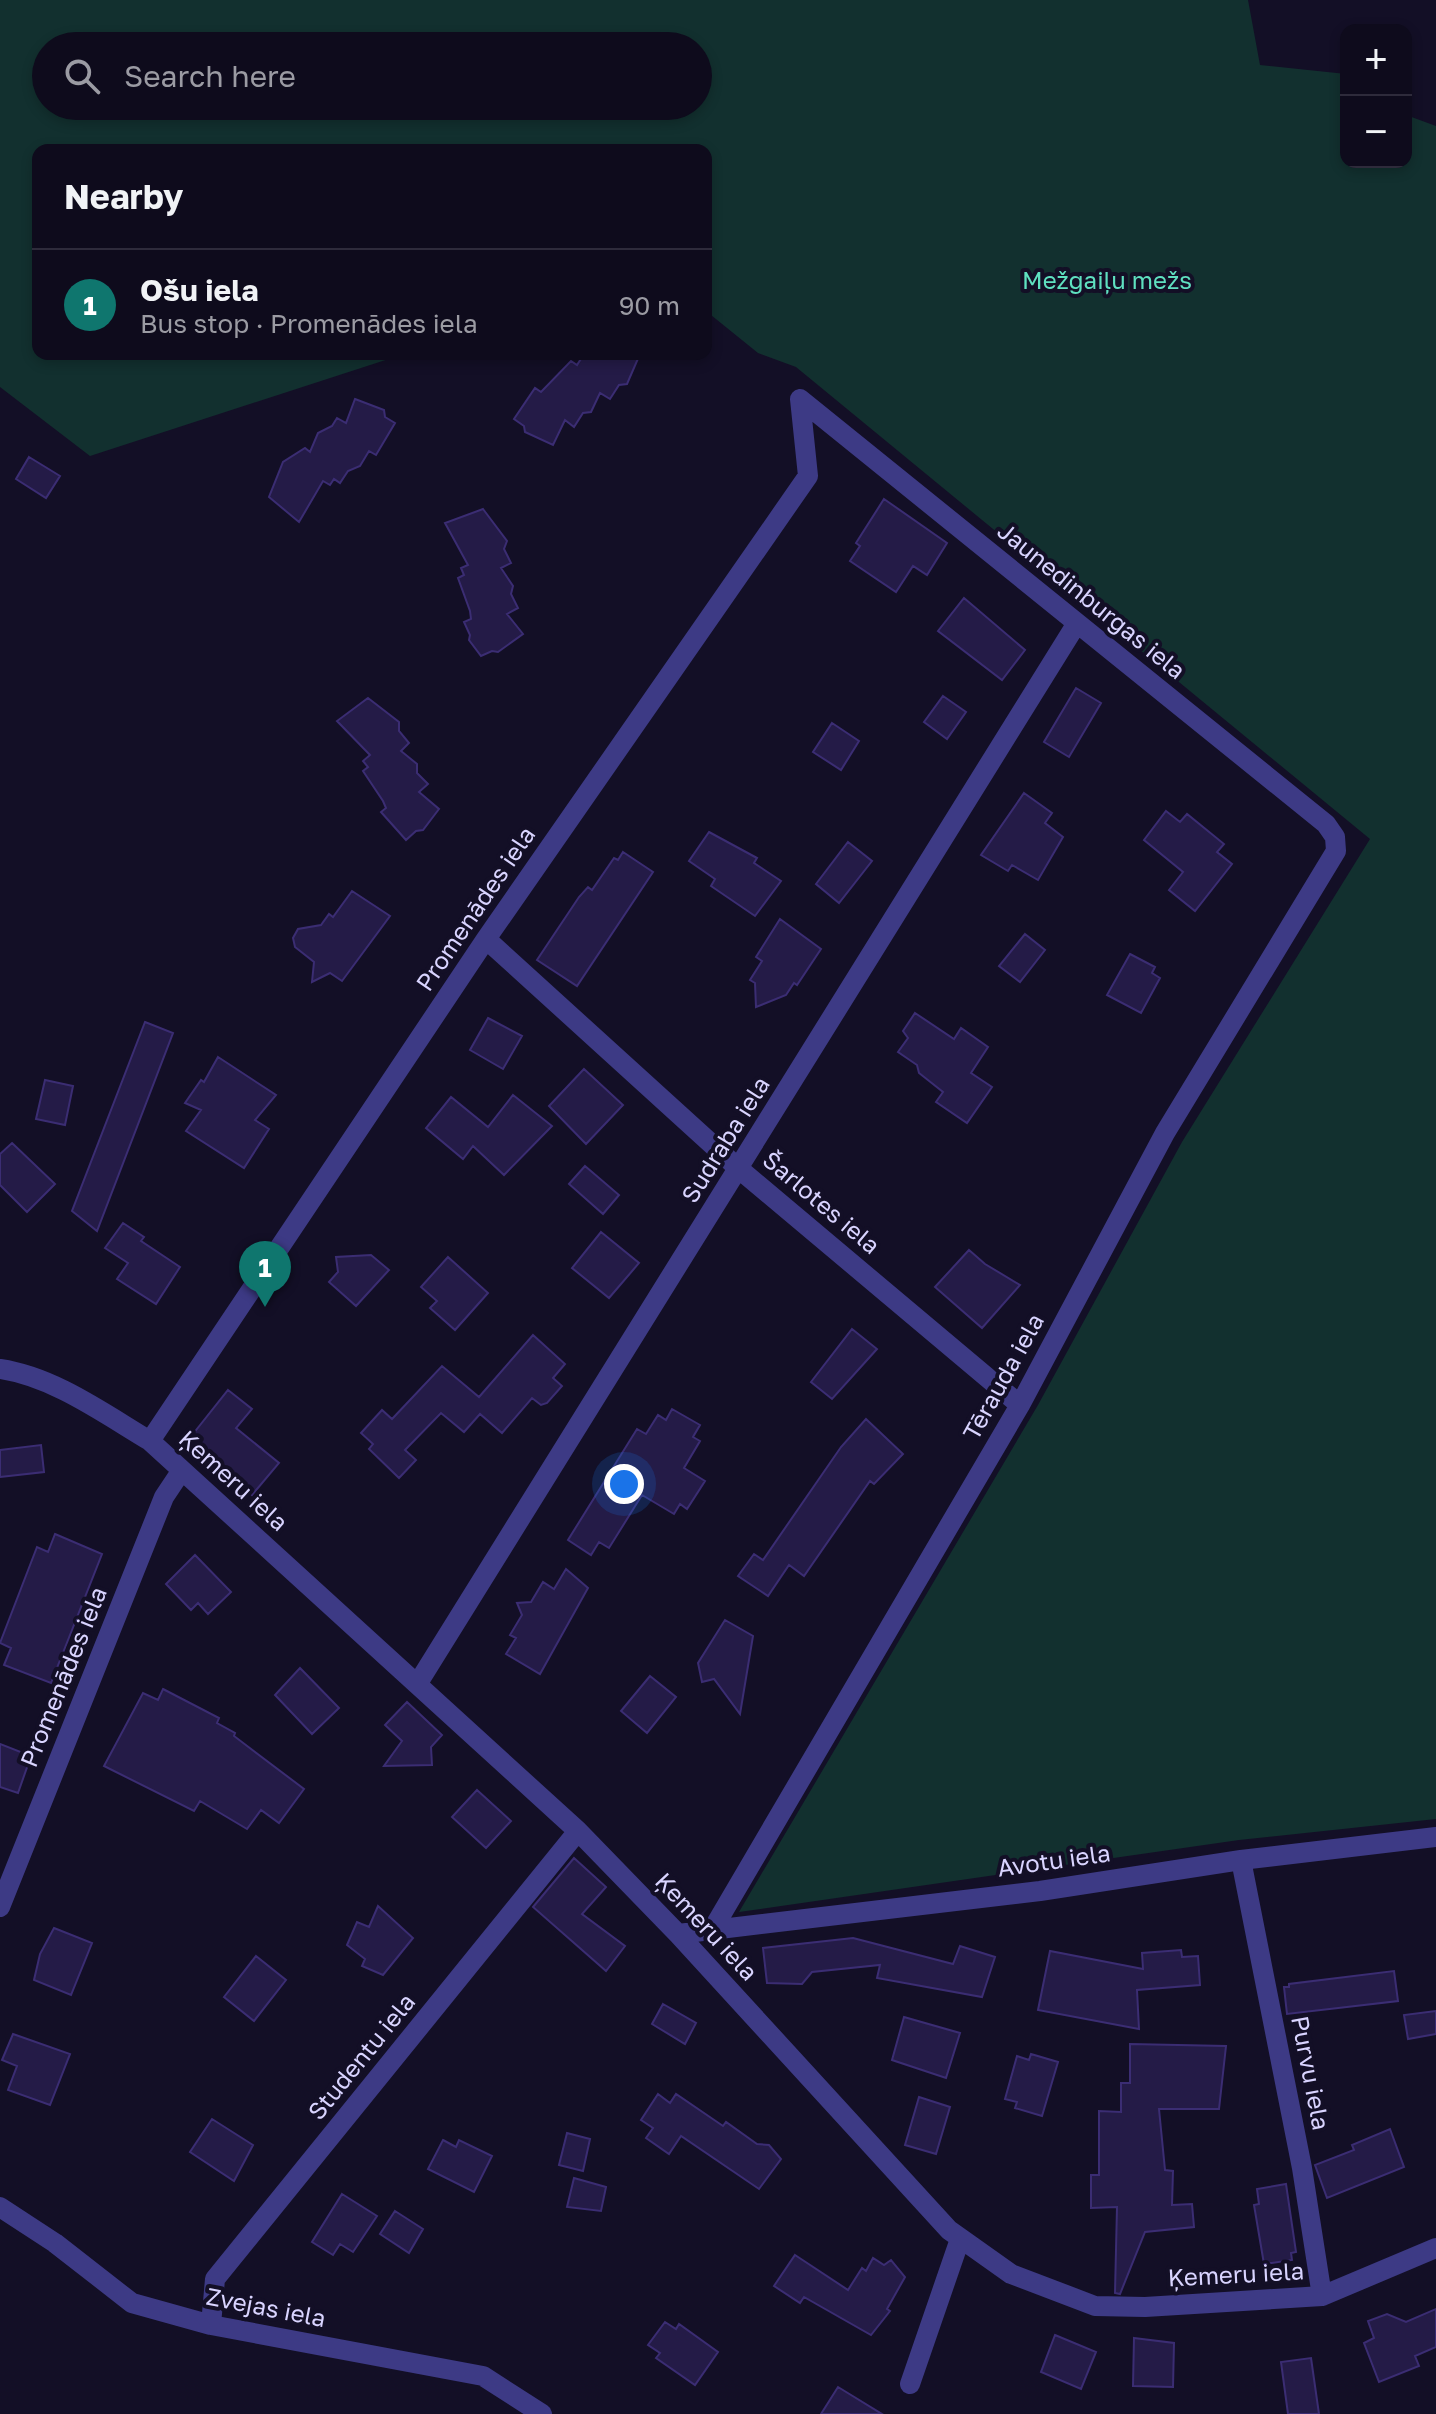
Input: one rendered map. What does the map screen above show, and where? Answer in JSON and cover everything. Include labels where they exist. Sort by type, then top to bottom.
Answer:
[{"type":"street","name":"Jaunedinburgas iela","points":[[800,399],[1326,824],[1335,837],[1336,851]]},
{"type":"street","name":"Promenādes iela","points":[[150,1441],[486,939],[808,476],[800,399]]},
{"type":"street","name":"Sudraba iela","points":[[418,1683],[1077,623]]},
{"type":"street","name":"Tērauda iela","points":[[714,1927],[1020,1405],[1165,1133],[1336,851]]},
{"type":"street","name":"Šarlotes iela","points":[[486,939],[738,1168],[1020,1405]]},
{"type":"street","name":"Ķemeru iela","points":[[0,1369],[38,1379],[150,1441],[578,1831],[678,1934],[818,2091],[960,2239],[1011,2274],[1095,2306],[1145,2307],[1322,2296],[1436,2248]]},
{"type":"street","name":"Promenādes iela","points":[[0,1907],[164,1497],[182,1470]]},
{"type":"street","name":"Studentu iela","points":[[211,2325],[215,2279],[578,1831]]},
{"type":"street","name":"Avotu iela","points":[[678,1934],[714,1927],[1040,1891],[1241,1860],[1436,1837]]},
{"type":"street","name":"Purvu iela","points":[[1241,1860],[1302,2168],[1322,2296]]},
{"type":"street","name":"Zvejas iela","points":[[0,2207],[55,2243],[132,2303],[211,2325],[483,2376],[542,2414]]},
{"type":"street","points":[[910,2384],[960,2239]]},
{"type":"green space","name":"Mežgaiļu mežs","points":[[0,0],[1248,0],[1260,65],[1340,73],[1340,168],[1412,168],[1412,117],[1436,126],[1436,1819],[1239,1840],[739,1912],[1038,1405],[1182,1142],[1370,839],[796,367],[758,353],[712,316],[712,144],[32,144],[32,360],[386,360],[90,456],[0,387]]},
{"type":"building","points":[[580,360],[637,360],[627,384],[619,385],[610,399],[600,393],[591,412],[583,413],[574,427],[565,420],[553,445],[525,432],[524,426],[514,419],[535,388],[541,392],[571,361],[577,365]]},
{"type":"building","points":[[355,399],[384,410],[385,417],[395,423],[376,455],[369,451],[360,466],[348,471],[340,483],[334,479],[330,485],[323,481],[299,522],[269,497],[283,462],[305,448],[310,452],[318,433],[332,426],[337,418],[346,423]]},
{"type":"building","points":[[29,457],[60,476],[46,498],[16,479]]},
{"type":"building","points":[[884,499],[947,543],[927,575],[913,566],[896,592],[850,561],[860,546],[856,543]]},
{"type":"building","points":[[483,509],[507,541],[504,549],[511,563],[501,568],[513,586],[511,594],[518,608],[507,614],[523,634],[498,652],[481,656],[469,640],[464,622],[471,619],[470,611],[458,578],[464,575],[461,568],[468,565],[445,523]]},
{"type":"building","points":[[964,598],[1025,650],[1002,680],[938,631]]},
{"type":"building","points":[[1076,688],[1101,703],[1069,757],[1044,742]]},
{"type":"building","points":[[943,696],[966,712],[947,739],[924,722]]},
{"type":"building","points":[[368,698],[399,722],[399,731],[409,743],[401,751],[417,764],[417,773],[428,784],[419,792],[439,809],[423,830],[416,831],[406,840],[381,812],[386,808],[383,801],[363,771],[368,767],[363,761],[370,755],[337,721]]},
{"type":"building","points":[[832,723],[859,741],[841,770],[813,752]]},
{"type":"building","points":[[1024,793],[1052,813],[1045,823],[1063,837],[1038,880],[1012,865],[1008,871],[981,855]]},
{"type":"building","points":[[1166,811],[1180,822],[1187,814],[1224,844],[1217,852],[1232,864],[1195,911],[1169,890],[1183,872],[1144,840]]},
{"type":"building","points":[[709,832],[757,858],[754,863],[781,881],[755,916],[711,886],[715,879],[689,861]]},
{"type":"building","points":[[848,842],[872,861],[839,903],[816,884]]},
{"type":"building","points":[[623,852],[653,872],[577,986],[537,960],[579,897],[588,887],[592,890],[614,858],[618,860]]},
{"type":"building","points":[[352,891],[390,916],[342,981],[330,973],[312,982],[314,962],[295,947],[293,938],[298,929],[321,925],[329,914],[333,917]]},
{"type":"building","points":[[780,919],[821,949],[797,985],[794,983],[786,995],[756,1007],[755,983],[750,980],[762,961],[756,957]]},
{"type":"building","points":[[1025,934],[1045,950],[1020,982],[999,966]]},
{"type":"building","points":[[1130,954],[1155,967],[1152,973],[1160,978],[1141,1013],[1107,995]]},
{"type":"building","points":[[915,1013],[954,1039],[961,1028],[988,1047],[971,1073],[992,1087],[967,1123],[936,1102],[943,1092],[919,1073],[917,1065],[898,1052],[908,1038],[903,1031]]},
{"type":"building","points":[[488,1018],[522,1036],[503,1069],[470,1050]]},
{"type":"building","points":[[145,1022],[173,1033],[97,1231],[72,1211]]},
{"type":"building","points":[[218,1057],[276,1095],[255,1120],[269,1129],[244,1168],[186,1131],[201,1110],[185,1103],[201,1080],[204,1082]]},
{"type":"building","points":[[584,1069],[623,1105],[586,1144],[549,1106]]},
{"type":"building","points":[[45,1080],[73,1086],[65,1125],[36,1119]]},
{"type":"building","points":[[513,1095],[552,1126],[504,1175],[473,1146],[463,1159],[426,1128],[451,1097],[488,1127]]},
{"type":"building","points":[[12,1143],[55,1184],[27,1212],[0,1185],[0,1154]]},
{"type":"building","points":[[585,1166],[619,1195],[603,1214],[569,1184]]},
{"type":"building","points":[[123,1223],[144,1237],[141,1241],[180,1267],[156,1304],[117,1279],[128,1263],[105,1248]]},
{"type":"building","points":[[601,1232],[639,1263],[609,1298],[572,1268]]},
{"type":"building","points":[[969,1250],[985,1264],[1020,1285],[982,1328],[935,1287]]},
{"type":"building","points":[[371,1255],[389,1270],[356,1306],[329,1282],[338,1272],[336,1257]]},
{"type":"building","points":[[448,1257],[488,1293],[455,1330],[430,1308],[437,1301],[421,1287]]},
{"type":"building","points":[[852,1329],[877,1349],[832,1399],[811,1382]]},
{"type":"building","points":[[533,1335],[565,1364],[553,1378],[562,1386],[547,1403],[541,1405],[532,1398],[502,1433],[480,1414],[464,1432],[441,1413],[405,1450],[416,1460],[399,1478],[369,1449],[373,1444],[361,1433],[382,1410],[392,1419],[442,1366],[479,1397]]},
{"type":"building","points":[[228,1390],[252,1409],[236,1428],[279,1463],[252,1495],[194,1447],[193,1434]]},
{"type":"building","points":[[672,1409],[700,1425],[693,1437],[700,1441],[684,1468],[705,1481],[687,1509],[680,1504],[674,1514],[642,1495],[609,1548],[599,1542],[591,1555],[568,1540],[637,1429],[646,1434],[658,1415],[666,1420]]},
{"type":"building","points":[[866,1419],[903,1454],[874,1484],[870,1481],[804,1576],[789,1565],[768,1596],[738,1576],[754,1554],[763,1560],[841,1447]]},
{"type":"building","points":[[41,1445],[44,1472],[0,1477],[0,1450]]},
{"type":"building","points":[[55,1534],[102,1554],[51,1683],[4,1665],[11,1648],[0,1643],[37,1547],[48,1552]]},
{"type":"building","points":[[195,1555],[231,1592],[208,1614],[198,1603],[191,1610],[166,1584]]},
{"type":"building","points":[[566,1569],[588,1588],[540,1674],[506,1654],[516,1638],[510,1635],[522,1615],[517,1603],[531,1602],[543,1582],[554,1589]]},
{"type":"building","points":[[725,1620],[753,1636],[740,1714],[714,1679],[702,1682],[698,1663]]},
{"type":"building","points":[[300,1668],[339,1708],[312,1734],[275,1695]]},
{"type":"building","points":[[650,1676],[676,1697],[647,1733],[621,1711]]},
{"type":"building","points":[[163,1689],[219,1718],[217,1723],[235,1733],[234,1736],[304,1789],[279,1823],[261,1810],[247,1829],[200,1801],[194,1811],[104,1766],[143,1693],[158,1700]]},
{"type":"building","points":[[407,1702],[442,1735],[431,1747],[432,1765],[384,1766],[402,1741],[385,1725]]},
{"type":"building","points":[[0,1744],[31,1756],[18,1793],[0,1787]]},
{"type":"building","points":[[477,1790],[511,1821],[486,1848],[452,1817]]},
{"type":"building","points":[[574,1858],[606,1887],[582,1914],[625,1946],[606,1971],[533,1907]]},
{"type":"building","points":[[378,1906],[413,1938],[383,1975],[362,1966],[365,1959],[347,1945],[357,1922],[369,1927]]},
{"type":"building","points":[[54,1928],[92,1943],[71,1995],[34,1980],[40,1954]]},
{"type":"building","points":[[853,1938],[953,1964],[960,1946],[995,1957],[982,1997],[877,1978],[880,1965],[812,1972],[802,1984],[767,1983],[763,1948]]},
{"type":"building","points":[[1181,1950],[1182,1957],[1198,1956],[1200,1985],[1137,1990],[1139,2029],[1038,2010],[1050,1951],[1143,1969],[1142,1953]]},
{"type":"building","points":[[256,1956],[286,1980],[254,2021],[224,1997]]},
{"type":"building","points":[[1394,1971],[1398,2001],[1287,2014],[1284,1987],[1289,1987],[1289,1984]]},
{"type":"building","points":[[663,2004],[696,2023],[685,2044],[652,2024]]},
{"type":"building","points":[[1436,2011],[1436,2034],[1408,2039],[1404,2015]]},
{"type":"building","points":[[904,2017],[960,2033],[946,2078],[892,2060]]},
{"type":"building","points":[[13,2034],[70,2054],[50,2105],[8,2090],[17,2066],[2,2060]]},
{"type":"building","points":[[1130,2044],[1226,2046],[1219,2109],[1159,2109],[1165,2170],[1173,2171],[1172,2205],[1192,2204],[1194,2227],[1145,2232],[1120,2294],[1115,2293],[1117,2207],[1091,2208],[1091,2175],[1099,2175],[1099,2111],[1121,2112],[1121,2083],[1130,2083]]},
{"type":"building","points":[[1031,2054],[1058,2062],[1042,2116],[1015,2108],[1017,2102],[1005,2099],[1017,2056],[1029,2060]]},
{"type":"building","points":[[658,2094],[670,2103],[676,2094],[723,2126],[726,2122],[757,2144],[769,2145],[781,2159],[759,2189],[681,2136],[669,2154],[646,2138],[653,2128],[641,2120]]},
{"type":"building","points":[[919,2097],[950,2107],[936,2154],[905,2145]]},
{"type":"building","points":[[212,2119],[253,2145],[234,2181],[190,2152]]},
{"type":"building","points":[[1390,2129],[1404,2167],[1327,2198],[1315,2165],[1354,2150],[1352,2145]]},
{"type":"building","points":[[567,2133],[590,2139],[583,2171],[559,2165]]},
{"type":"building","points":[[443,2140],[456,2147],[459,2140],[492,2156],[474,2192],[428,2169]]},
{"type":"building","points":[[574,2178],[606,2187],[601,2211],[567,2207]]},
{"type":"building","points":[[1286,2184],[1296,2252],[1291,2253],[1292,2260],[1264,2264],[1254,2205],[1259,2204],[1257,2189]]},
{"type":"building","points":[[342,2194],[377,2216],[353,2252],[340,2244],[333,2255],[312,2242]]},
{"type":"building","points":[[395,2211],[423,2229],[409,2253],[380,2234]]},
{"type":"building","points":[[795,2255],[848,2290],[862,2268],[866,2271],[873,2258],[884,2265],[891,2260],[905,2277],[887,2309],[890,2311],[871,2335],[804,2297],[800,2303],[774,2286]]},
{"type":"building","points":[[1436,2309],[1436,2347],[1415,2356],[1419,2366],[1379,2382],[1364,2343],[1374,2338],[1368,2321],[1387,2314],[1406,2322]]},
{"type":"building","points":[[665,2322],[676,2329],[679,2324],[718,2352],[695,2385],[656,2358],[660,2353],[648,2345]]},
{"type":"building","points":[[1055,2335],[1096,2352],[1081,2389],[1041,2372]]},
{"type":"building","points":[[1134,2338],[1174,2343],[1173,2387],[1133,2386]]},
{"type":"building","points":[[1311,2358],[1319,2414],[1288,2414],[1281,2362]]},
{"type":"building","points":[[838,2387],[882,2414],[821,2414]]},
{"type":"place","name":"Ošu iela","points":[[265,1307]]}]
